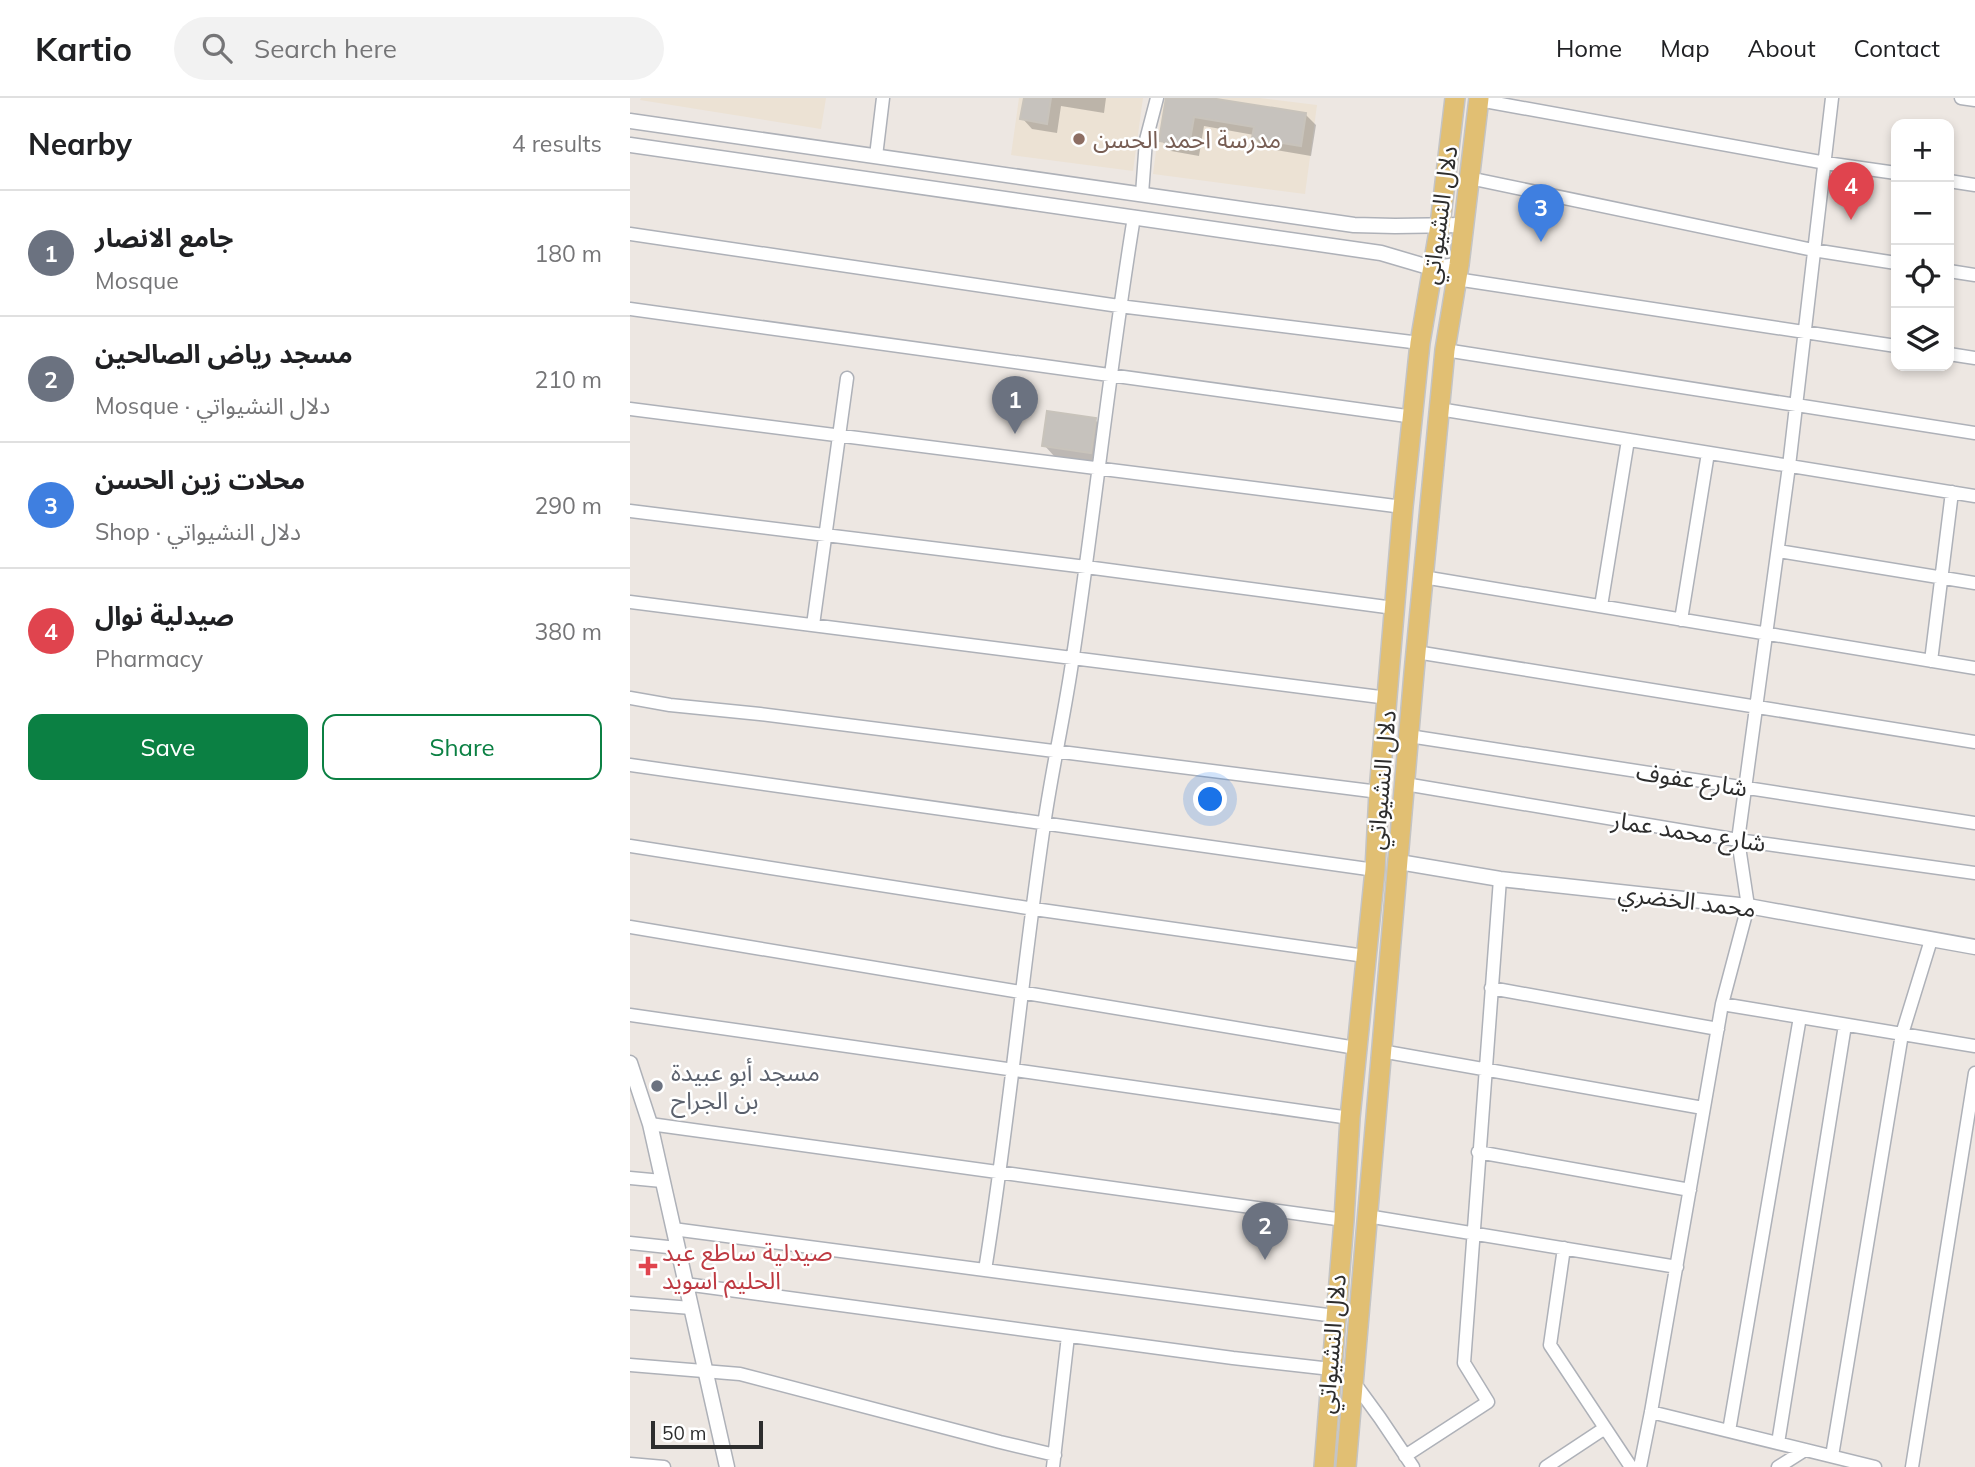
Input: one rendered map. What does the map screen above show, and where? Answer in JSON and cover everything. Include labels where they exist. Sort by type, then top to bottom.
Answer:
[{"type":"main road","name":"دلال النشيواتي","points":[[1324,1467],[1356,1048],[1376,865],[1379,792],[1394,608],[1420,343],[1440,225],[1455,98]]},
{"type":"main road","name":"دلال النشيواتي","points":[[1346,1467],[1439,410],[1479,99]]},
{"type":"main road","points":[[1376,865],[1398,862]]},
{"type":"street","points":[[876,156],[883,98]]},
{"type":"street","points":[[1142,194],[1146,139],[1157,98]]},
{"type":"street","points":[[1640,1467],[1722,1004],[1748,906],[1738,840],[1789,466],[1832,98]]},
{"type":"street","points":[[1961,98],[1975,100]]},
{"type":"street","points":[[1479,99],[1826,163],[1891,172]]},
{"type":"street","points":[[630,121],[1354,225],[1463,225]]},
{"type":"street","points":[[630,145],[1381,253],[1433,268],[1891,345]]},
{"type":"street","points":[[1469,178],[1813,250],[1891,262]]},
{"type":"street","points":[[1954,182],[1975,185]]},
{"type":"street","points":[[985,1270],[1000,1174],[1044,825],[1073,659],[1133,217]]},
{"type":"street","points":[[630,234],[1119,306],[1420,343]]},
{"type":"street","points":[[1954,272],[1975,275]]},
{"type":"street","points":[[630,309],[1414,417]]},
{"type":"street","points":[[1445,350],[1975,433]]},
{"type":"street","points":[[1954,355],[1975,358]]},
{"type":"street","points":[[813,625],[847,377]]},
{"type":"street","points":[[630,409],[1404,507]]},
{"type":"street","points":[[1439,410],[1975,496]]},
{"type":"street","points":[[1601,606],[1628,440]]},
{"type":"street","points":[[1681,620],[1708,453]]},
{"type":"street","points":[[1931,661],[1952,492]]},
{"type":"street","points":[[630,511],[1394,608]]},
{"type":"street","points":[[1778,551],[1975,583]]},
{"type":"street","points":[[1423,577],[1975,668]]},
{"type":"street","points":[[630,602],[1388,698]]},
{"type":"street","points":[[1416,652],[1975,742]]},
{"type":"street","points":[[630,698],[1379,792]]},
{"type":"street","name":"شارع عفوف","points":[[1409,736],[1975,823]]},
{"type":"street","points":[[630,765],[1044,825],[1376,865]]},
{"type":"street","name":"شارع محمد عمار","points":[[1405,784],[1738,840],[1975,873]]},
{"type":"street","points":[[630,846],[1034,909],[1365,956]]},
{"type":"street","name":"محمد الخضري","points":[[1398,862],[1500,879],[1748,906],[1975,947]]},
{"type":"street","points":[[1353,1381],[1409,1462],[1488,1402],[1464,1363],[1500,879]]},
{"type":"street","points":[[630,927],[1356,1048]]},
{"type":"street","points":[[1832,1456],[1902,1034],[1931,940]]},
{"type":"street","points":[[1491,988],[1718,1029]]},
{"type":"street","points":[[1722,1004],[1975,1046]]},
{"type":"street","points":[[630,1015],[1350,1118]]},
{"type":"street","points":[[1729,1431],[1800,1017]]},
{"type":"street","points":[[1778,1443],[1845,1025]]},
{"type":"street","points":[[1381,1051],[1703,1108]]},
{"type":"street","points":[[630,1063],[635,1091],[650,1124],[727,1467]]},
{"type":"street","points":[[1912,1467],[1975,1073]]},
{"type":"street","points":[[650,1124],[1344,1220]]},
{"type":"street","points":[[1478,1152],[1690,1189]]},
{"type":"street","points":[[630,1178],[662,1181]]},
{"type":"street","points":[[1367,1216],[1677,1266]]},
{"type":"street","points":[[673,1229],[1335,1315]]},
{"type":"street","points":[[630,1244],[677,1248]]},
{"type":"street","points":[[1564,1248],[1550,1345],[1630,1467]]},
{"type":"street","points":[[685,1284],[1233,1358],[1331,1368]]},
{"type":"street","points":[[630,1303],[691,1308]]},
{"type":"street","points":[[630,1365],[740,1374],[1000,1442],[1054,1461],[1068,1336]]},
{"type":"street","points":[[1651,1412],[1832,1456],[1848,1463],[1875,1467]]},
{"type":"street","points":[[1546,1467],[1605,1428]]},
{"type":"street","points":[[1778,1467],[1805,1450]]},
{"type":"street","points":[[630,1464],[664,1467]]},
{"type":"shaded area","points":[[826,98],[821,129],[640,100]]},
{"type":"shaded area","points":[[1019,98],[1143,98],[1133,171],[1011,155]]},
{"type":"shaded area","points":[[1163,98],[1260,98],[1317,105],[1305,194],[1153,174]]},
{"type":"building","points":[[1024,98],[1051,98],[1047,124],[1020,119]]},
{"type":"building","points":[[1166,98],[1210,98],[1306,113],[1301,146],[1252,138],[1254,127],[1194,117],[1189,146],[1159,141]]},
{"type":"building","points":[[1047,411],[1096,418],[1091,453],[1042,446]]},
{"type":"place","name":"مدرسة احمد الحسن","points":[[1079,139]]},
{"type":"place","name":"صيدلية نوال","points":[[1851,220]]},
{"type":"place","name":"محلات زين الحسن","points":[[1541,242]]},
{"type":"place","name":"جامع الانصار","points":[[1015,434]]},
{"type":"place","name":"مسجد أبو عبيدة بن الجراح","points":[[657,1086]]},
{"type":"place","name":"مسجد رياض الصالحين","points":[[1265,1260]]},
{"type":"place","name":"صيدلية ساطع عبد الحليم اسويد","points":[[648,1266]]}]
